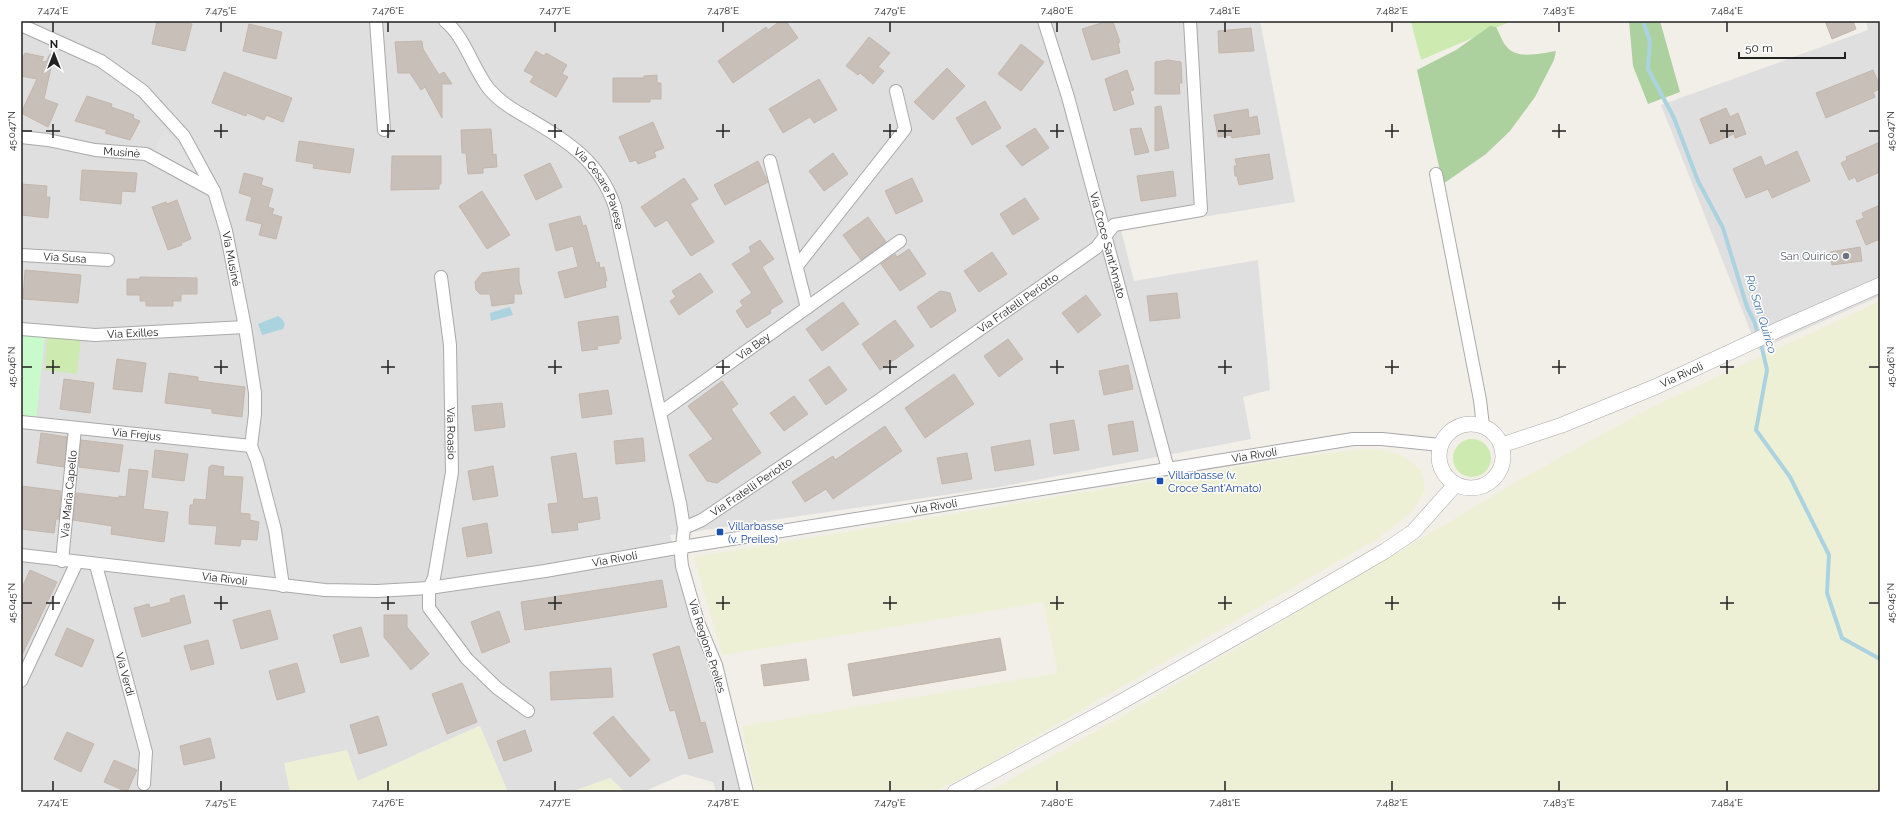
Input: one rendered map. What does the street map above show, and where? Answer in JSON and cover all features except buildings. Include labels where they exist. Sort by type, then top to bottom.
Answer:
[{"type":"street","points":[[376,21],[384,130]]},
{"type":"street","name":"Via Cesare Pavese","points":[[445,21],[456,34],[489,89],[502,103],[566,141],[596,170],[609,188],[660,413]]},
{"type":"street","name":"Via Croce Sant'Amato","points":[[1044,21],[1068,97],[1168,469]]},
{"type":"street","name":"Via Fratelli Periotto","points":[[684,528],[702,520],[878,401],[1096,248],[1114,225],[1201,210],[1190,21]]},
{"type":"street","name":"Via Musiné","points":[[21,25],[101,61],[143,91],[184,136],[214,191],[226,231],[245,327],[255,393],[255,414],[251,446],[257,461],[275,530],[283,586]]},
{"type":"street","points":[[797,266],[905,129],[896,91]]},
{"type":"street","name":"Musinè","points":[[21,137],[48,140],[95,150],[146,154],[214,191]]},
{"type":"street","points":[[770,161],[808,308]]},
{"type":"street","points":[[1436,174],[1480,400],[1483,426]]},
{"type":"street","name":"Via Bey","points":[[660,413],[900,241]]},
{"type":"street","name":"Via Susa","points":[[21,255],[108,260]]},
{"type":"street","name":"Via Roasio","points":[[429,588],[434,578],[452,472],[450,345],[441,277]]},
{"type":"street","name":"Via Rivoli","points":[[1502,445],[1562,425],[1655,387],[1782,328],[1880,285]]},
{"type":"street","name":"Via Exilles","points":[[21,329],[95,335],[245,327]]},
{"type":"street","points":[[660,413],[680,503],[684,528],[682,547]]},
{"type":"street","name":"Via Frejus","points":[[21,422],[251,446]]},
{"type":"street","points":[[1473,423],[1491,430],[1502,445],[1504,453],[1501,469],[1490,482],[1473,489],[1455,484],[1445,476],[1439,463],[1440,445],[1445,436],[1462,424],[1473,423]]},
{"type":"street","name":"Via Maria Capello","points":[[62,561],[75,428]]},
{"type":"street","name":"Via Rivoli","points":[[21,555],[96,565],[325,590],[369,591],[429,588],[545,571],[682,547],[1353,439],[1382,439],[1440,445]]},
{"type":"street","points":[[955,792],[1119,704],[1385,551],[1413,532],[1440,503],[1455,484]]},
{"type":"street","name":"Via Regione Preiles","points":[[682,547],[682,566],[698,622],[716,665],[747,792]]},
{"type":"street","points":[[21,680],[77,562]]},
{"type":"street","name":"Via Verdi","points":[[96,565],[146,752],[144,784]]},
{"type":"street","points":[[429,588],[429,608],[467,659],[497,688],[528,711]]},
{"type":"shaded area","points":[[21,21],[1260,21],[1295,202],[1121,230],[1134,281],[1258,260],[1270,390],[1243,397],[1251,439],[999,487],[670,535],[736,764],[742,792],[716,792],[713,782],[684,774],[643,792],[625,792],[610,778],[571,792],[508,792],[479,726],[358,781],[285,763],[290,792],[21,792]]},
{"type":"shaded area","points":[[1866,21],[1880,21],[1880,296],[1758,350],[1661,105],[1868,30]]},
{"type":"shaded area","points":[[164,130],[180,144],[198,173],[154,151]]},
{"type":"green space","points":[[1512,21],[1421,60],[1411,22]]},
{"type":"green space","points":[[1629,21],[1660,21],[1680,92],[1648,104],[1633,66]]},
{"type":"green space","points":[[1490,26],[1496,27],[1504,43],[1511,51],[1523,55],[1530,55],[1556,51],[1554,60],[1535,97],[1510,131],[1486,154],[1443,184],[1417,70],[1456,50]]},
{"type":"green space","points":[[1880,301],[1880,792],[988,792],[1109,724],[1523,478],[1650,408]]},
{"type":"green space","points":[[21,333],[45,335],[36,420],[21,418]]},
{"type":"green space","points":[[47,337],[81,339],[77,374],[45,370]]},
{"type":"green space","points":[[1472,439],[1482,442],[1488,448],[1491,458],[1488,468],[1482,474],[1472,477],[1462,474],[1456,468],[1453,458],[1456,448],[1462,442]]},
{"type":"green space","points":[[1369,449],[1396,453],[1407,459],[1421,470],[1424,479],[1424,492],[1412,512],[1380,537],[978,770],[933,792],[756,792],[742,726],[1058,673],[1043,602],[722,655],[694,557],[1309,455]]},
{"type":"green space","points":[[480,726],[508,792],[290,792],[284,763],[347,750],[358,781]]},
{"type":"green space","points":[[610,778],[625,792],[571,792]]},
{"type":"water","points":[[510,307],[513,315],[491,321],[490,313]]},
{"type":"water","points":[[278,316],[285,324],[283,329],[262,335],[258,324]]},
{"type":"waterway","name":"Rio San Quirico","points":[[1643,21],[1650,41],[1648,69],[1674,118],[1698,181],[1723,228],[1747,307],[1754,321],[1762,348],[1767,370],[1756,430],[1790,477],[1829,555],[1827,593],[1842,638],[1880,659]]},
{"type":"place","name":"San Quirico","points":[[1846,256]]},
{"type":"place","name":"Villarbasse (v. Croce Sant'Amato)","points":[[1160,481]]},
{"type":"place","name":"Villarbasse (v. Preiles)","points":[[720,532]]}]
